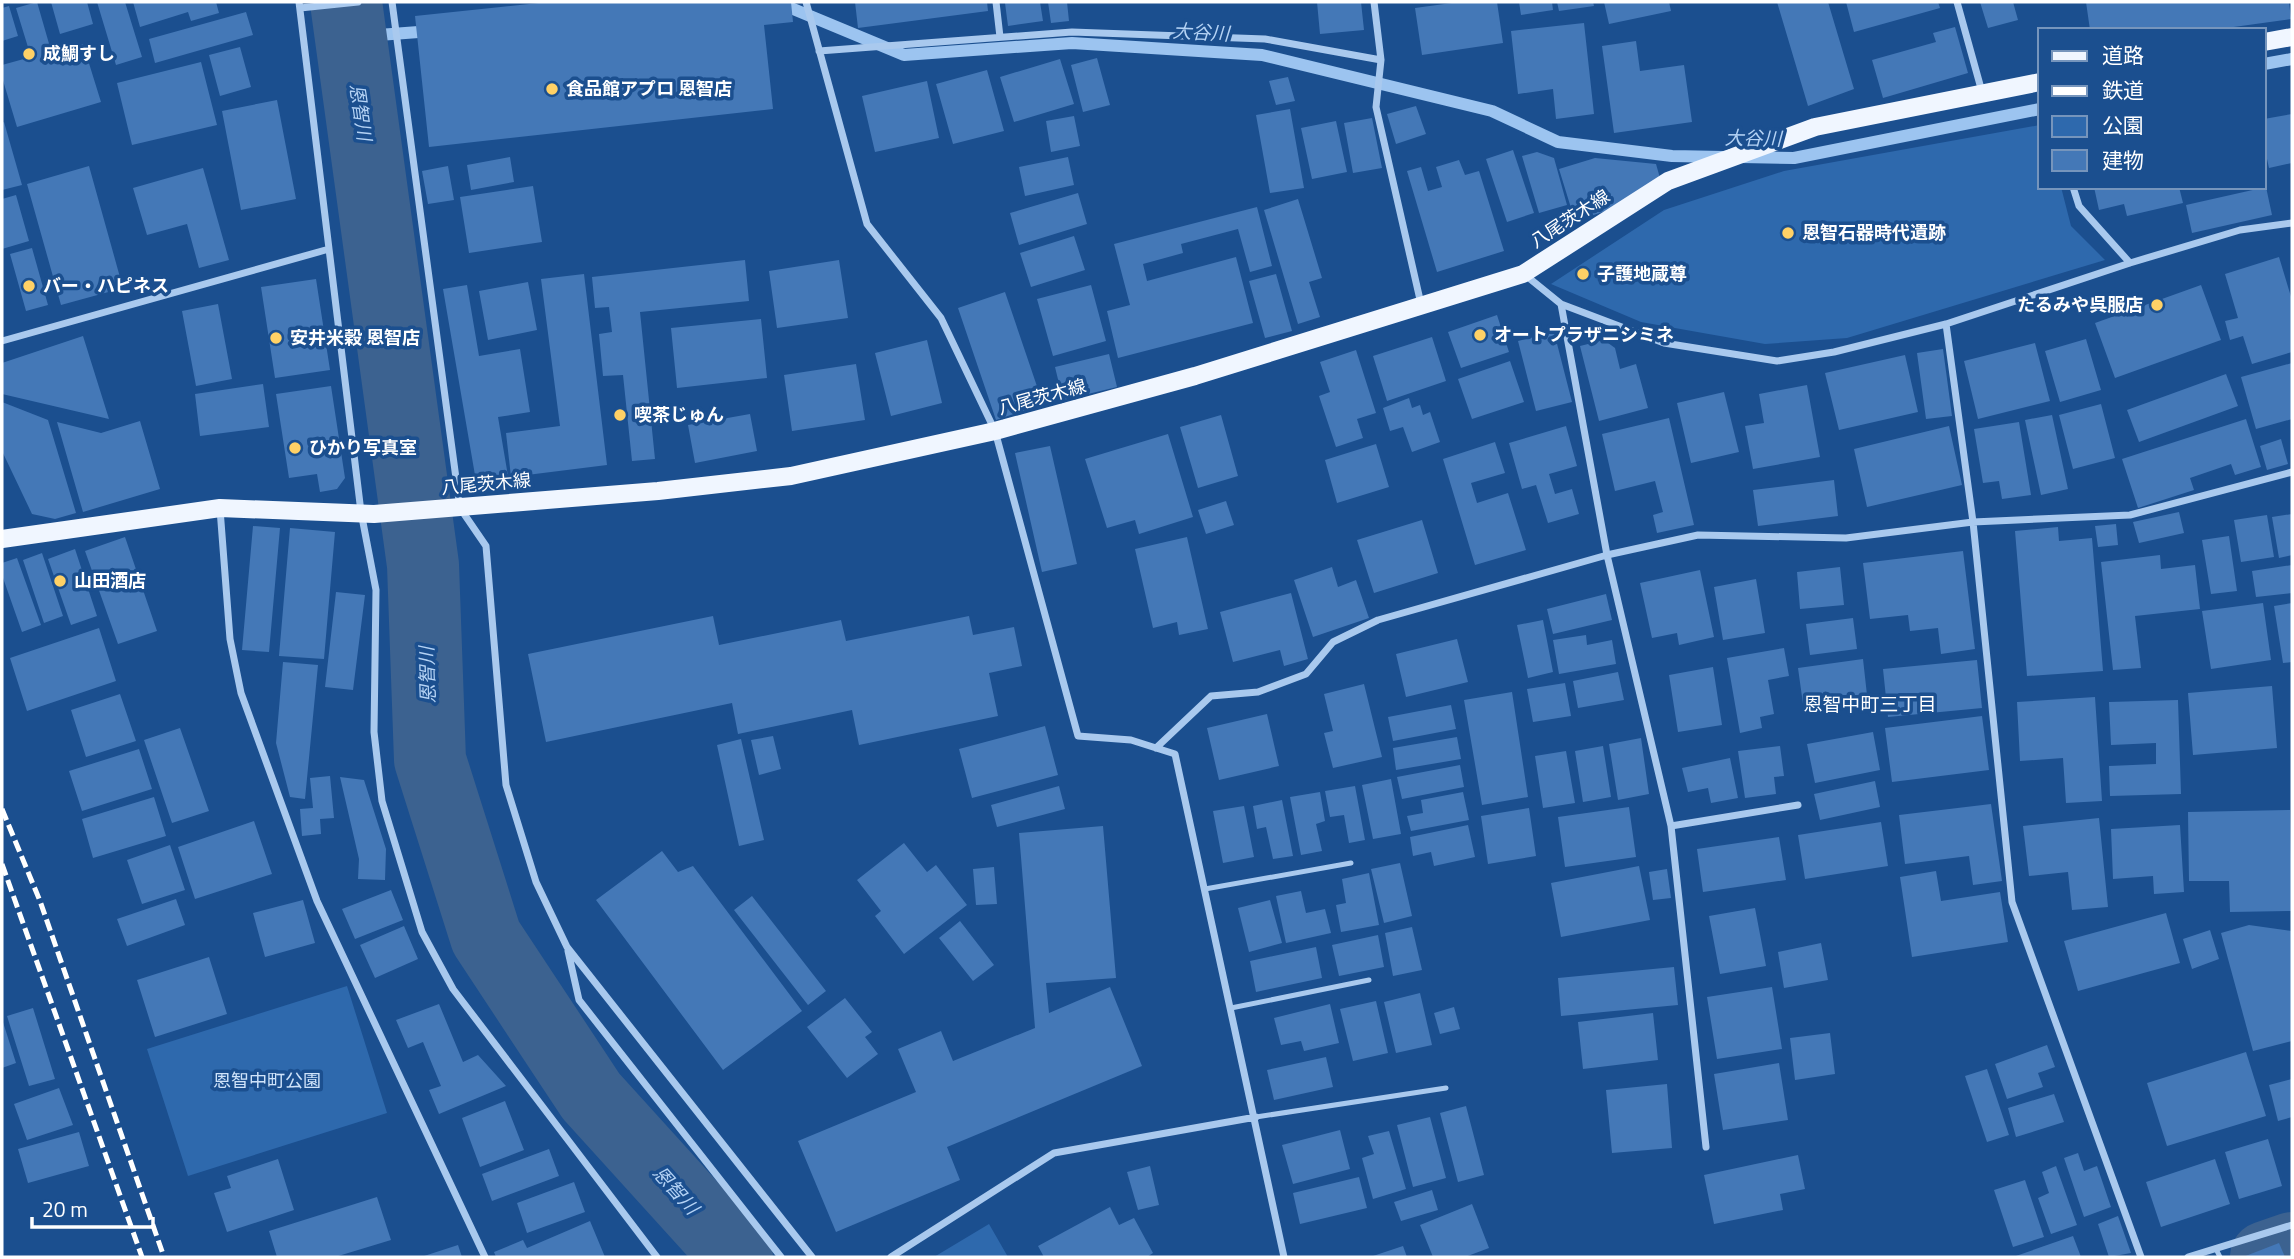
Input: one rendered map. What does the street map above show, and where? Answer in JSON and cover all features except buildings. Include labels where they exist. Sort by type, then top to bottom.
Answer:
[{"type":"main road","points":[[2266,42],[2292,37]]},
{"type":"main road","name":"八尾茨木線","points":[[2,539],[220,508],[367,513],[452,508],[791,476],[995,431],[1195,376],[1523,274],[1668,181],[1815,127],[1982,92],[2038,84]]},
{"type":"street","points":[[358,2],[302,5],[329,249],[376,590],[374,733],[383,801],[422,932],[453,989],[657,1257]]},
{"type":"street","points":[[392,2],[452,508],[486,546],[506,785],[536,882],[567,947],[579,1000],[781,1257]]},
{"type":"street","points":[[806,2],[867,224],[941,318],[995,431],[1078,736],[1131,740],[1175,754],[1256,1117],[1284,1257]]},
{"type":"street","points":[[996,2],[1000,37]]},
{"type":"street","points":[[1374,2],[1381,60],[1376,107],[1421,304]]},
{"type":"street","points":[[1957,2],[1982,92]]},
{"type":"street","points":[[819,51],[1072,32],[1265,39],[1381,60]]},
{"type":"street","points":[[2074,189],[2079,206],[2130,263]]},
{"type":"street","points":[[1523,274],[1560,304],[1664,343],[1777,361],[1834,352],[1946,324],[2240,230],[2292,223]]},
{"type":"street","points":[[2,341],[329,249]]},
{"type":"street","points":[[1560,304],[1608,555],[1671,826],[1706,1147]]},
{"type":"street","points":[[1946,324],[1973,522],[2012,902],[2141,1257]]},
{"type":"street","points":[[1156,748],[1211,696],[1258,692],[1306,674],[1333,642],[1378,620],[1608,555],[1698,535],[1846,538],[1973,522],[2130,515],[2292,472]]},
{"type":"street","points":[[220,508],[230,639],[241,692],[317,901],[485,1257]]},
{"type":"street","points":[[1671,826],[1798,805]]},
{"type":"street","points":[[567,947],[812,1257]]},
{"type":"street","points":[[891,1257],[1054,1153],[1256,1117]]},
{"type":"street","points":[[2188,1257],[2292,1225]]},
{"type":"lane","points":[[1205,889],[1351,863]]},
{"type":"lane","points":[[1231,1008],[1369,980]]},
{"type":"lane","points":[[1256,1117],[1446,1088]]},
{"type":"lane","points":[[2216,1249],[2220,1257]]},
{"type":"green space","points":[[2038,125],[2038,189],[2062,189],[2071,226],[2105,260],[1847,338],[1765,344],[1641,322],[1551,284],[1664,210],[1784,171]]},
{"type":"green space","name":"恩智中町公園","points":[[347,986],[387,1113],[188,1176],[147,1049]]},
{"type":"green space","points":[[989,1224],[1008,1257],[934,1257]]},
{"type":"waterway","name":"恩智川","points":[[346,2],[423,565],[430,760],[486,937],[591,1096],[737,1257]]},
{"type":"waterway","name":"大谷川","points":[[775,7],[786,6],[904,55],[1072,43],[1262,55],[1492,111],[1558,142],[1672,156],[1723,157]]},
{"type":"waterway","name":"大谷川","points":[[352,37],[432,31]]},
{"type":"waterway","name":"大谷川","points":[[2266,64],[2292,59]]},
{"type":"waterway","name":"大谷川","points":[[1741,157],[1794,158],[2038,109]]},
{"type":"waterway","points":[[2266,1257],[2292,1248]]},
{"type":"railway","points":[[2,809],[40,901],[164,1257]]},
{"type":"railway","points":[[2,864],[142,1257]]},
{"type":"place","name":"成鯛すし","points":[[29,54]]},
{"type":"place","name":"食品館アプロ 恩智店","points":[[552,89]]},
{"type":"place","name":"恩智石器時代遺跡","points":[[1788,233]]},
{"type":"place","name":"子護地蔵尊","points":[[1583,274]]},
{"type":"place","name":"バー・ハピネス","points":[[29,286]]},
{"type":"place","name":"たるみや呉服店","points":[[2157,305]]},
{"type":"place","name":"オートプラザニシミネ","points":[[1480,335]]},
{"type":"place","name":"安井米穀 恩智店","points":[[276,338]]},
{"type":"place","name":"喫茶じゅん","points":[[620,415]]},
{"type":"place","name":"ひかり写真室","points":[[295,448]]},
{"type":"place","name":"山田酒店","points":[[60,581]]},
{"type":"district","name":"恩智中町三丁目","points":[[1870,704]]}]
